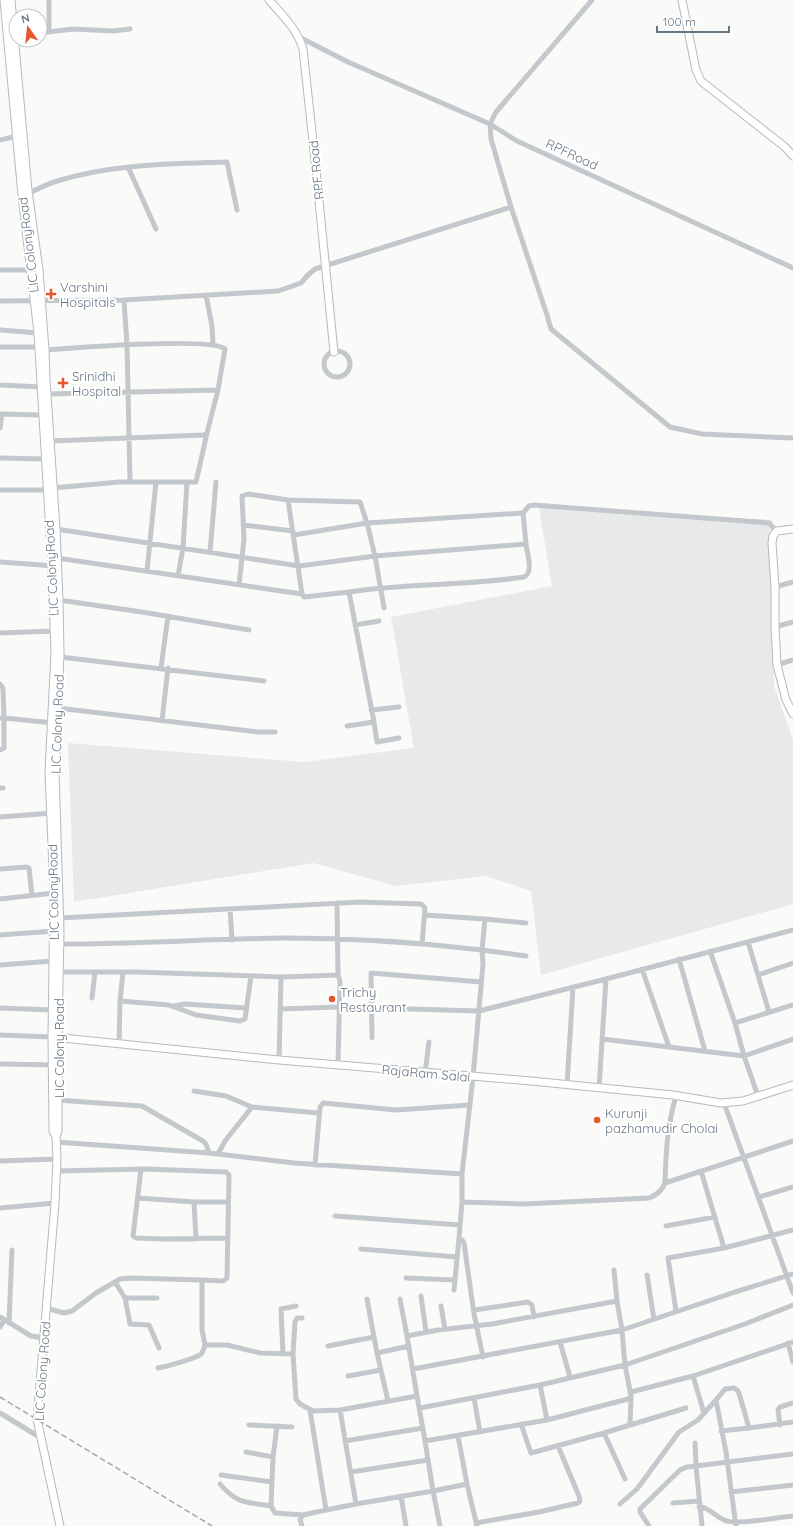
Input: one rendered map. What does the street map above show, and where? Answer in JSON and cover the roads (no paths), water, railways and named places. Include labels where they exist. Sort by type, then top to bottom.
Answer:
[{"type":"main road","name":"LIC ColonyRoad","points":[[4,0],[8,24]]},
{"type":"main road","name":"RPF Road","points":[[269,0],[293,27],[299,37],[303,49],[334,352]]},
{"type":"main road","points":[[682,0],[696,70],[701,81],[785,147],[793,156]]},
{"type":"main road","name":"LIC ColonyRoad","points":[[12,48],[17,136],[39,270],[38,333],[42,348],[42,415],[49,446],[46,459],[56,529],[57,558],[54,566]]},
{"type":"main road","name":"LIC ColonyRoad","points":[[12,48],[26,194],[31,270],[38,301],[47,394],[54,566],[54,631],[58,654],[52,772],[54,813],[54,893],[57,924],[53,961],[52,1010],[55,1037]]},
{"type":"main road","points":[[793,529],[777,531],[773,536],[772,543],[777,665],[793,714]]},
{"type":"main road","name":"LIC Colony Road","points":[[54,566],[59,600],[58,708],[55,724]]},
{"type":"main road","name":"LIC Colony Road","points":[[54,813],[57,924],[60,944],[55,1065]]},
{"type":"main road","name":"RajaRam Salai","points":[[55,1037],[279,1060],[567,1084],[724,1103],[743,1101],[793,1085]]},
{"type":"main road","points":[[55,1065],[53,1131],[56,1139]]},
{"type":"main road","name":"LIC Colony Road","points":[[56,1139],[57,1160],[55,1203],[42,1370],[38,1389],[37,1419],[60,1526]]},
{"type":"street","points":[[49,0],[49,32],[73,29],[113,31],[130,29]]},
{"type":"street","points":[[592,0],[496,112],[490,124],[492,139],[511,207],[551,329],[670,427],[702,434],[793,438]]},
{"type":"street","name":"RPFRoad","points":[[299,37],[348,62],[490,124],[517,141],[793,268]]},
{"type":"street","points":[[0,140],[17,136]]},
{"type":"street","points":[[26,194],[57,181],[104,169],[227,162],[237,210]]},
{"type":"street","points":[[128,167],[156,229]]},
{"type":"street","points":[[0,301],[124,300],[278,291],[301,284],[311,272],[326,266],[511,207]]},
{"type":"street","points":[[0,270],[31,270]]},
{"type":"street","points":[[206,295],[212,326],[213,344]]},
{"type":"street","points":[[124,300],[127,345],[130,482]]},
{"type":"street","points":[[0,330],[38,333]]},
{"type":"street","points":[[0,347],[42,348],[213,344],[225,349],[218,390],[206,433],[196,482],[130,482],[51,489],[0,490]]},
{"type":"street","points":[[334,352],[341,353],[348,358],[350,365],[348,370],[343,375],[336,377],[327,374],[323,364],[326,356],[334,352]]},
{"type":"street","points":[[0,385],[41,387]]},
{"type":"street","points":[[47,394],[218,390]]},
{"type":"street","points":[[0,428],[1,414],[42,415]]},
{"type":"street","points":[[49,446],[130,438],[201,436],[206,433]]},
{"type":"street","points":[[0,458],[46,459]]},
{"type":"street","points":[[147,571],[156,482]]},
{"type":"street","points":[[178,576],[183,548],[187,482]]},
{"type":"street","points":[[210,552],[216,482]]},
{"type":"street","points":[[240,585],[244,540],[241,498],[244,495],[288,500],[358,501],[361,504],[367,523],[375,556],[384,608]]},
{"type":"street","points":[[288,500],[302,594],[304,598],[381,587],[495,582],[527,576],[530,571],[523,513]]},
{"type":"street","points":[[243,525],[294,533],[367,523],[523,513],[529,506],[534,505],[769,523],[777,531]]},
{"type":"street","points":[[56,529],[299,566],[375,556],[526,544]]},
{"type":"street","points":[[57,558],[302,594]]},
{"type":"street","points":[[0,562],[54,566]]},
{"type":"street","points":[[775,588],[793,582]]},
{"type":"street","points":[[349,592],[377,742],[399,738]]},
{"type":"street","points":[[59,600],[168,616],[248,630]]},
{"type":"street","points":[[162,668],[168,616]]},
{"type":"street","points":[[355,625],[379,621]]},
{"type":"street","points":[[775,627],[793,622]]},
{"type":"street","points":[[0,632],[54,631]]},
{"type":"street","points":[[58,654],[264,681]]},
{"type":"street","points":[[777,665],[793,660]]},
{"type":"street","points":[[162,720],[168,668]]},
{"type":"street","points":[[0,684],[3,688],[2,718],[4,748],[0,750]]},
{"type":"street","points":[[371,710],[399,707]]},
{"type":"street","points":[[58,708],[275,732]]},
{"type":"street","points":[[2,718],[55,724]]},
{"type":"street","points":[[347,726],[374,722]]},
{"type":"street","points":[[0,817],[54,813]]},
{"type":"street","points":[[0,869],[29,868],[32,895]]},
{"type":"street","points":[[0,899],[54,893]]},
{"type":"street","points":[[0,935],[57,924],[230,909],[360,902],[421,904],[425,908],[422,944]]},
{"type":"street","points":[[338,904],[338,975],[340,981],[338,1065]]},
{"type":"street","points":[[230,909],[232,940]]},
{"type":"street","points":[[425,914],[526,923]]},
{"type":"street","points":[[454,1290],[462,1202],[462,1174],[473,1077],[483,964],[482,950],[485,919]]},
{"type":"street","points":[[280,1008],[339,1007],[479,1011],[793,930]]},
{"type":"street","points":[[60,944],[286,938],[422,944],[526,956]]},
{"type":"street","points":[[748,942],[769,1012]]},
{"type":"street","points":[[710,951],[758,1096]]},
{"type":"street","points":[[679,959],[705,1051]]},
{"type":"street","points":[[0,965],[53,961]]},
{"type":"street","points":[[758,975],[793,963]]},
{"type":"street","points":[[642,969],[669,1047]]},
{"type":"street","points":[[59,972],[123,972],[281,977],[338,975]]},
{"type":"street","points":[[92,998],[94,972]]},
{"type":"street","points":[[119,1044],[120,1001],[123,972]]},
{"type":"street","points":[[372,1038],[371,973],[481,982]]},
{"type":"street","points":[[174,1006],[186,1013],[196,1016],[240,1022],[244,1019],[251,976]]},
{"type":"street","points":[[279,1060],[281,977]]},
{"type":"street","points":[[599,1088],[606,978]]},
{"type":"street","points":[[567,1084],[573,987]]},
{"type":"street","points":[[120,1001],[174,1006],[185,1004],[246,1008]]},
{"type":"street","points":[[735,1023],[793,1005]]},
{"type":"street","points":[[0,1008],[52,1010]]},
{"type":"street","points":[[0,1035],[55,1037]]},
{"type":"street","points":[[602,1039],[744,1056],[793,1039]]},
{"type":"street","points":[[425,1073],[429,1042]]},
{"type":"street","points":[[0,1064],[55,1065]]},
{"type":"street","points":[[194,1092],[226,1096],[252,1107],[319,1113]]},
{"type":"street","points":[[462,1202],[524,1204],[649,1198],[659,1192],[665,1183],[667,1138],[670,1118],[676,1096]]},
{"type":"street","points":[[55,1100],[142,1106],[203,1141],[206,1144],[209,1153]]},
{"type":"street","points":[[315,1164],[319,1113],[321,1105],[326,1103],[396,1110],[470,1105]]},
{"type":"street","points":[[724,1103],[793,1292]]},
{"type":"street","points":[[218,1154],[225,1141],[252,1107]]},
{"type":"street","points":[[56,1139],[315,1164],[462,1174]]},
{"type":"street","points":[[665,1183],[793,1141]]},
{"type":"street","points":[[0,1161],[57,1160]]},
{"type":"street","points":[[141,1169],[132,1233],[133,1236],[136,1238],[156,1239],[227,1238]]},
{"type":"street","points":[[46,1308],[64,1313],[72,1311],[96,1293],[120,1279],[131,1278],[224,1281],[227,1278],[229,1175],[226,1172],[141,1169],[56,1171]]},
{"type":"street","points":[[701,1171],[724,1248]]},
{"type":"street","points":[[759,1197],[793,1187]]},
{"type":"street","points":[[138,1198],[194,1202],[228,1202]]},
{"type":"street","points":[[194,1202],[196,1239]]},
{"type":"street","points":[[0,1208],[55,1203]]},
{"type":"street","points":[[335,1216],[460,1225]]},
{"type":"street","points":[[666,1226],[715,1217]]},
{"type":"street","points":[[676,1311],[668,1258],[724,1248],[793,1230]]},
{"type":"street","points":[[459,1238],[464,1243],[476,1325],[483,1357]]},
{"type":"street","points":[[0,1327],[4,1320],[12,1250]]},
{"type":"street","points":[[360,1250],[457,1257]]},
{"type":"street","points":[[614,1270],[625,1365],[631,1395],[630,1425]]},
{"type":"street","points":[[413,1369],[622,1330],[676,1311],[793,1274]]},
{"type":"street","points":[[647,1275],[654,1319]]},
{"type":"street","points":[[406,1278],[455,1280]]},
{"type":"street","points":[[158,1368],[174,1365],[202,1354],[205,1345],[202,1330],[202,1280]]},
{"type":"street","points":[[115,1282],[125,1298],[130,1324],[149,1325],[159,1348]]},
{"type":"street","points":[[420,1296],[426,1332]]},
{"type":"street","points":[[125,1298],[157,1298]]},
{"type":"street","points":[[400,1299],[440,1526]]},
{"type":"street","points":[[367,1300],[388,1401]]},
{"type":"street","points":[[407,1336],[445,1329],[492,1324],[617,1301]]},
{"type":"street","points":[[474,1310],[528,1302],[532,1305],[534,1316]]},
{"type":"street","points":[[420,1408],[540,1385],[625,1365],[745,1324],[793,1305]]},
{"type":"street","points":[[283,1354],[281,1309],[296,1306]]},
{"type":"street","points":[[441,1306],[445,1329]]},
{"type":"street","points":[[302,1318],[297,1318],[295,1322],[293,1354],[296,1399],[300,1404],[313,1411],[340,1410],[417,1396]]},
{"type":"street","points":[[4,1320],[31,1336],[44,1338]]},
{"type":"street","points":[[328,1346],[374,1337]]},
{"type":"street","points":[[560,1342],[570,1377]]},
{"type":"street","points":[[425,1441],[547,1420],[693,1376],[791,1343],[793,1362]]},
{"type":"street","points":[[205,1345],[227,1345],[260,1353],[293,1354]]},
{"type":"street","points":[[377,1352],[409,1346]]},
{"type":"street","points":[[348,1376],[381,1370]]},
{"type":"street","points":[[693,1376],[704,1413]]},
{"type":"street","points":[[540,1385],[547,1420]]},
{"type":"street","points":[[620,1504],[637,1489],[679,1432],[698,1420],[725,1389],[734,1388],[737,1390],[749,1428]]},
{"type":"street","points":[[474,1398],[480,1432]]},
{"type":"street","points":[[716,1400],[736,1524]]},
{"type":"street","points":[[780,1425],[778,1410],[780,1407],[793,1403]]},
{"type":"street","points":[[521,1424],[531,1453],[686,1408]]},
{"type":"street","points":[[310,1410],[326,1510]]},
{"type":"street","points":[[340,1410],[356,1504]]},
{"type":"street","points":[[0,1413],[41,1438]]},
{"type":"street","points":[[721,1431],[780,1425],[793,1422]]},
{"type":"street","points":[[249,1425],[292,1427]]},
{"type":"street","points":[[277,1426],[273,1457],[271,1506],[275,1513],[303,1515],[467,1484]]},
{"type":"street","points":[[345,1441],[423,1428]]},
{"type":"street","points":[[604,1433],[625,1479]]},
{"type":"street","points":[[458,1436],[476,1525],[539,1512],[580,1501],[558,1446]]},
{"type":"street","points":[[695,1443],[702,1526]]},
{"type":"street","points":[[246,1452],[273,1457]]},
{"type":"street","points":[[649,1526],[640,1512],[640,1509],[683,1468],[793,1454]]},
{"type":"street","points":[[350,1472],[428,1460]]},
{"type":"street","points":[[221,1475],[272,1482]]},
{"type":"street","points":[[220,1484],[230,1495],[242,1501],[271,1506]]},
{"type":"street","points":[[731,1492],[793,1484]]},
{"type":"street","points":[[402,1496],[406,1526]]},
{"type":"street","points":[[673,1503],[699,1501]]},
{"type":"street","points":[[700,1507],[707,1508],[716,1516],[725,1521],[736,1524],[793,1516]]},
{"type":"street","points":[[302,1526],[300,1519],[303,1515]]},
{"type":"railway","points":[[0,1397],[212,1526]]},
{"type":"place","name":"Varshini Hospitals","points":[[51,294]]},
{"type":"place","name":"Srinidhi Hospital","points":[[63,383]]},
{"type":"place","name":"Trichy Restaurant","points":[[332,999]]},
{"type":"place","name":"Kurunji pazhamudir Cholai","points":[[597,1120]]}]
